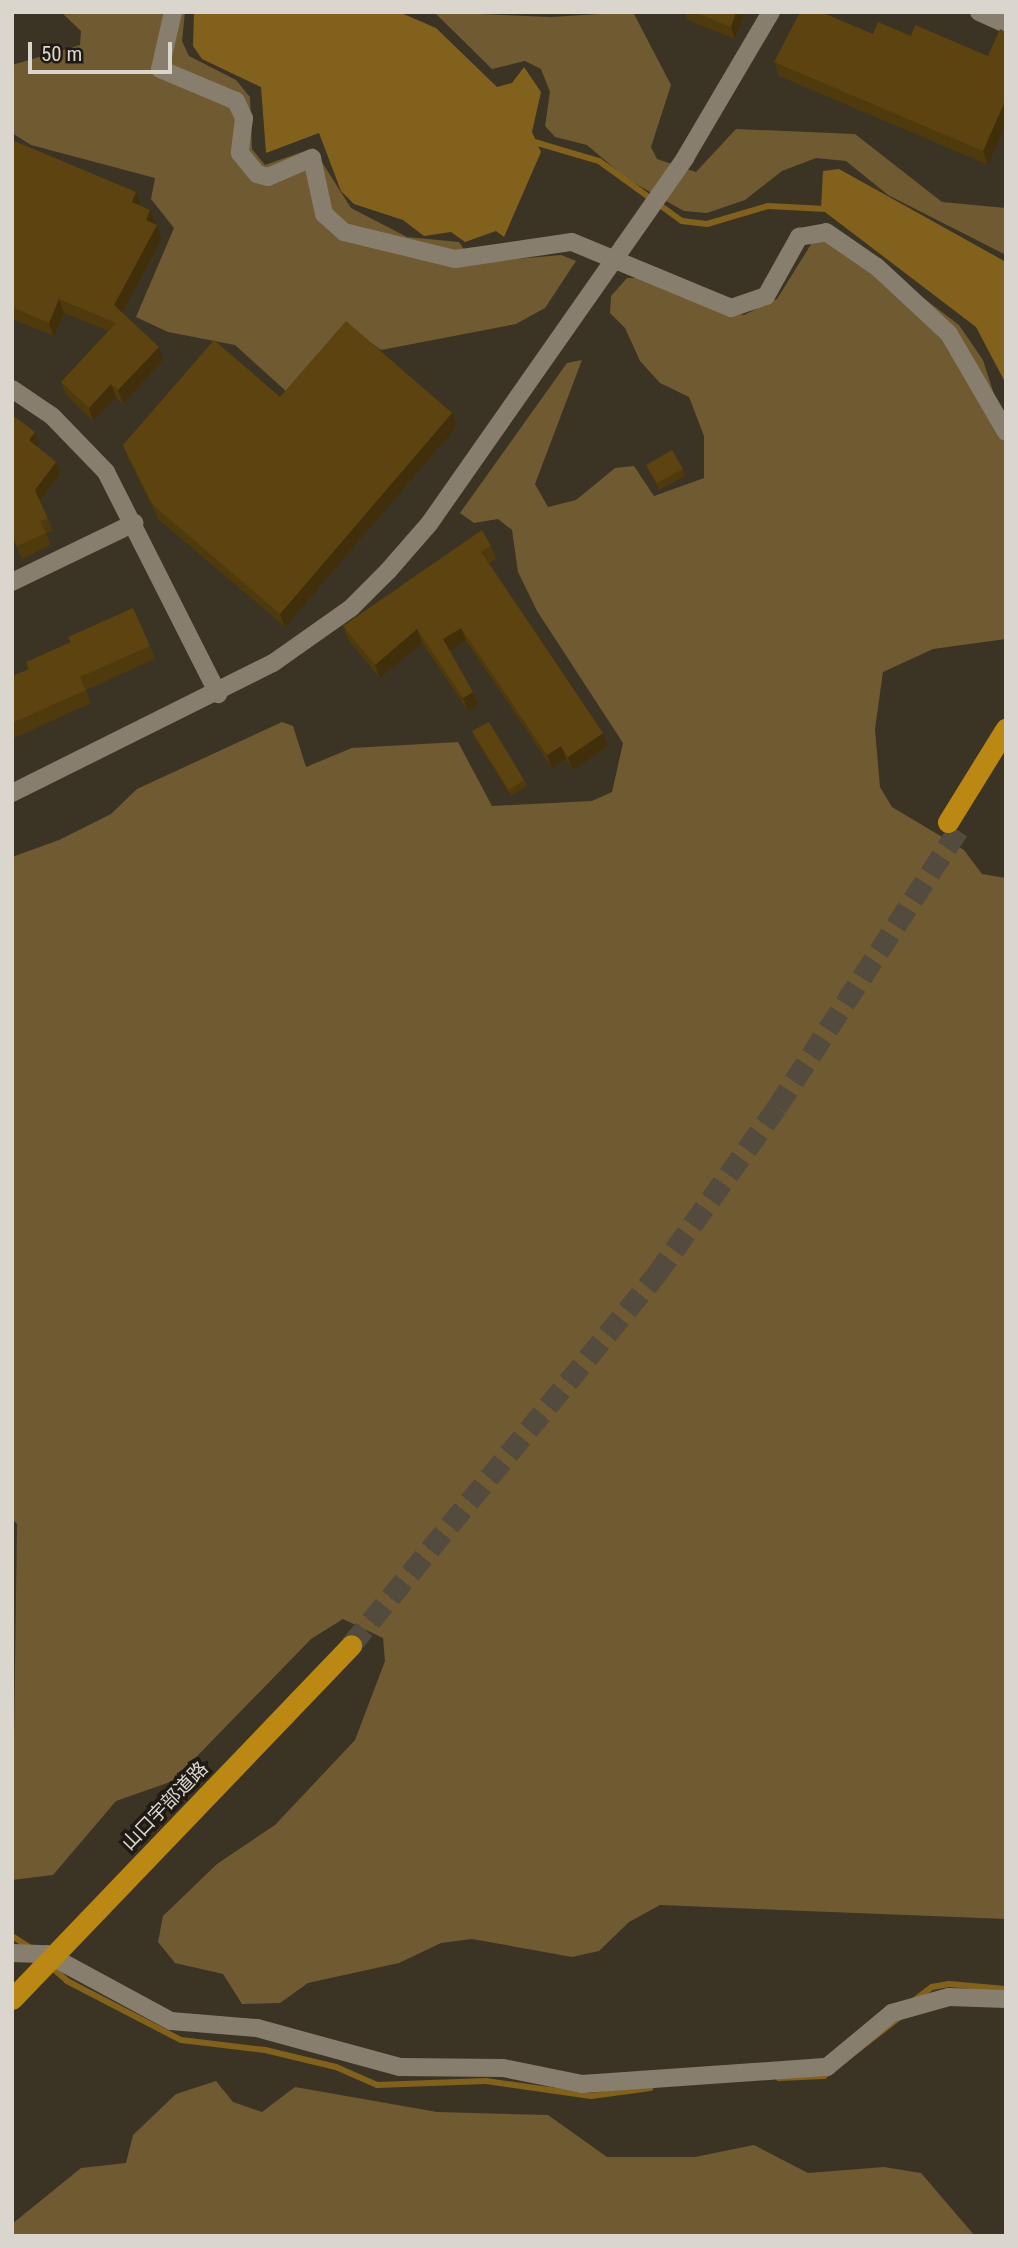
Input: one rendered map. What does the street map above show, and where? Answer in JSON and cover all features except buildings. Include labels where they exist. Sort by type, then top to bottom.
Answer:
[{"type":"highway","points":[[1006,728],[953,825],[1006,754]]},
{"type":"highway","name":"山口宇部道路","points":[[12,1984],[119,1878],[347,1642]]},
{"type":"highway","name":"山口宇部道路","points":[[12,1999],[119,1878]]},
{"type":"street","points":[[173,12],[160,69],[236,101],[244,118],[240,153],[257,174],[268,177],[312,158],[324,214],[344,232],[455,259],[572,242],[731,308],[766,296],[799,237],[826,232],[877,267],[949,334],[1006,432]]},
{"type":"street","points":[[12,793],[218,694],[313,636],[388,571],[429,524],[685,158],[771,12]]},
{"type":"street","points":[[979,12],[1006,24]]},
{"type":"street","points":[[12,389],[90,451],[134,523],[218,694]]},
{"type":"street","points":[[12,582],[134,523]]},
{"type":"street","points":[[12,1953],[47,1954],[171,2021],[257,2028],[400,2067],[503,2068],[582,2084],[737,2068],[804,2071],[844,2056],[892,2013],[949,1997],[1006,1999]]},
{"type":"shaded area","points":[[61,12],[185,12],[182,41],[189,56],[236,80],[250,97],[252,149],[265,165],[313,148],[351,208],[407,237],[459,242],[473,263],[561,255],[576,261],[545,308],[516,324],[381,350],[350,327],[287,392],[235,345],[168,332],[136,317],[174,228],[151,199],[155,178],[31,145],[12,133],[12,65],[80,45],[81,31]]},
{"type":"shaded area","points":[[194,12],[399,12],[436,28],[497,87],[512,83],[524,67],[541,92],[532,132],[541,152],[504,237],[496,231],[465,242],[451,232],[424,236],[403,220],[354,204],[341,191],[319,133],[266,153],[261,87],[202,59],[193,46]]},
{"type":"shaded area","points":[[434,12],[551,17],[633,12],[671,85],[651,147],[657,159],[696,172],[736,129],[855,134],[942,202],[1006,208],[1006,255],[888,195],[846,161],[816,158],[782,171],[745,200],[707,213],[684,211],[627,179],[587,145],[555,137],[545,126],[550,92],[541,69],[525,61],[492,69]]},
{"type":"shaded area","points":[[839,169],[1006,262],[1006,384],[976,327],[821,209],[823,171]]},
{"type":"shaded area","points":[[835,231],[959,325],[983,360],[1006,432],[1006,639],[933,649],[883,672],[875,729],[880,787],[892,807],[964,850],[982,874],[1006,878],[1006,1919],[660,1905],[629,1922],[599,1951],[572,1957],[472,1939],[441,1943],[399,1963],[308,1983],[280,2003],[242,2004],[223,1974],[175,1963],[158,1942],[163,1916],[217,1864],[275,1825],[355,1740],[385,1661],[383,1638],[343,1619],[311,1639],[173,1781],[116,1801],[53,1875],[12,1880],[17,1524],[12,1519],[12,857],[59,840],[111,814],[137,789],[282,722],[293,726],[306,767],[352,748],[458,742],[492,806],[592,801],[612,792],[623,743],[537,611],[518,572],[512,530],[498,519],[474,523],[460,513],[567,363],[582,360],[535,484],[548,507],[576,500],[615,468],[634,466],[654,496],[704,478],[704,436],[689,397],[660,383],[640,361],[625,328],[610,313],[611,296],[627,278],[646,278],[711,308],[744,315],[777,299],[813,241]]},
{"type":"shaded area","points":[[216,2081],[233,2102],[262,2112],[295,2087],[437,2112],[548,2115],[607,2157],[695,2157],[754,2145],[808,2173],[884,2167],[921,2173],[975,2236],[12,2236],[12,2224],[81,2168],[126,2163],[133,2135],[176,2094]]},
{"type":"waterway","points":[[531,141],[599,161],[682,221],[707,224],[768,206],[826,209]]},
{"type":"waterway","points":[[12,1936],[32,1949]]},
{"type":"waterway","points":[[50,1966],[67,1981],[181,2040],[265,2050],[336,2067],[377,2085],[486,2081],[591,2096],[650,2088]]},
{"type":"waterway","points":[[912,2002],[932,1987],[949,1984],[1006,1989]]},
{"type":"waterway","points":[[779,2078],[824,2076],[901,2016]]},
{"type":"tunnel","points":[[351,1645],[656,1275],[777,1107],[959,829]]}]
